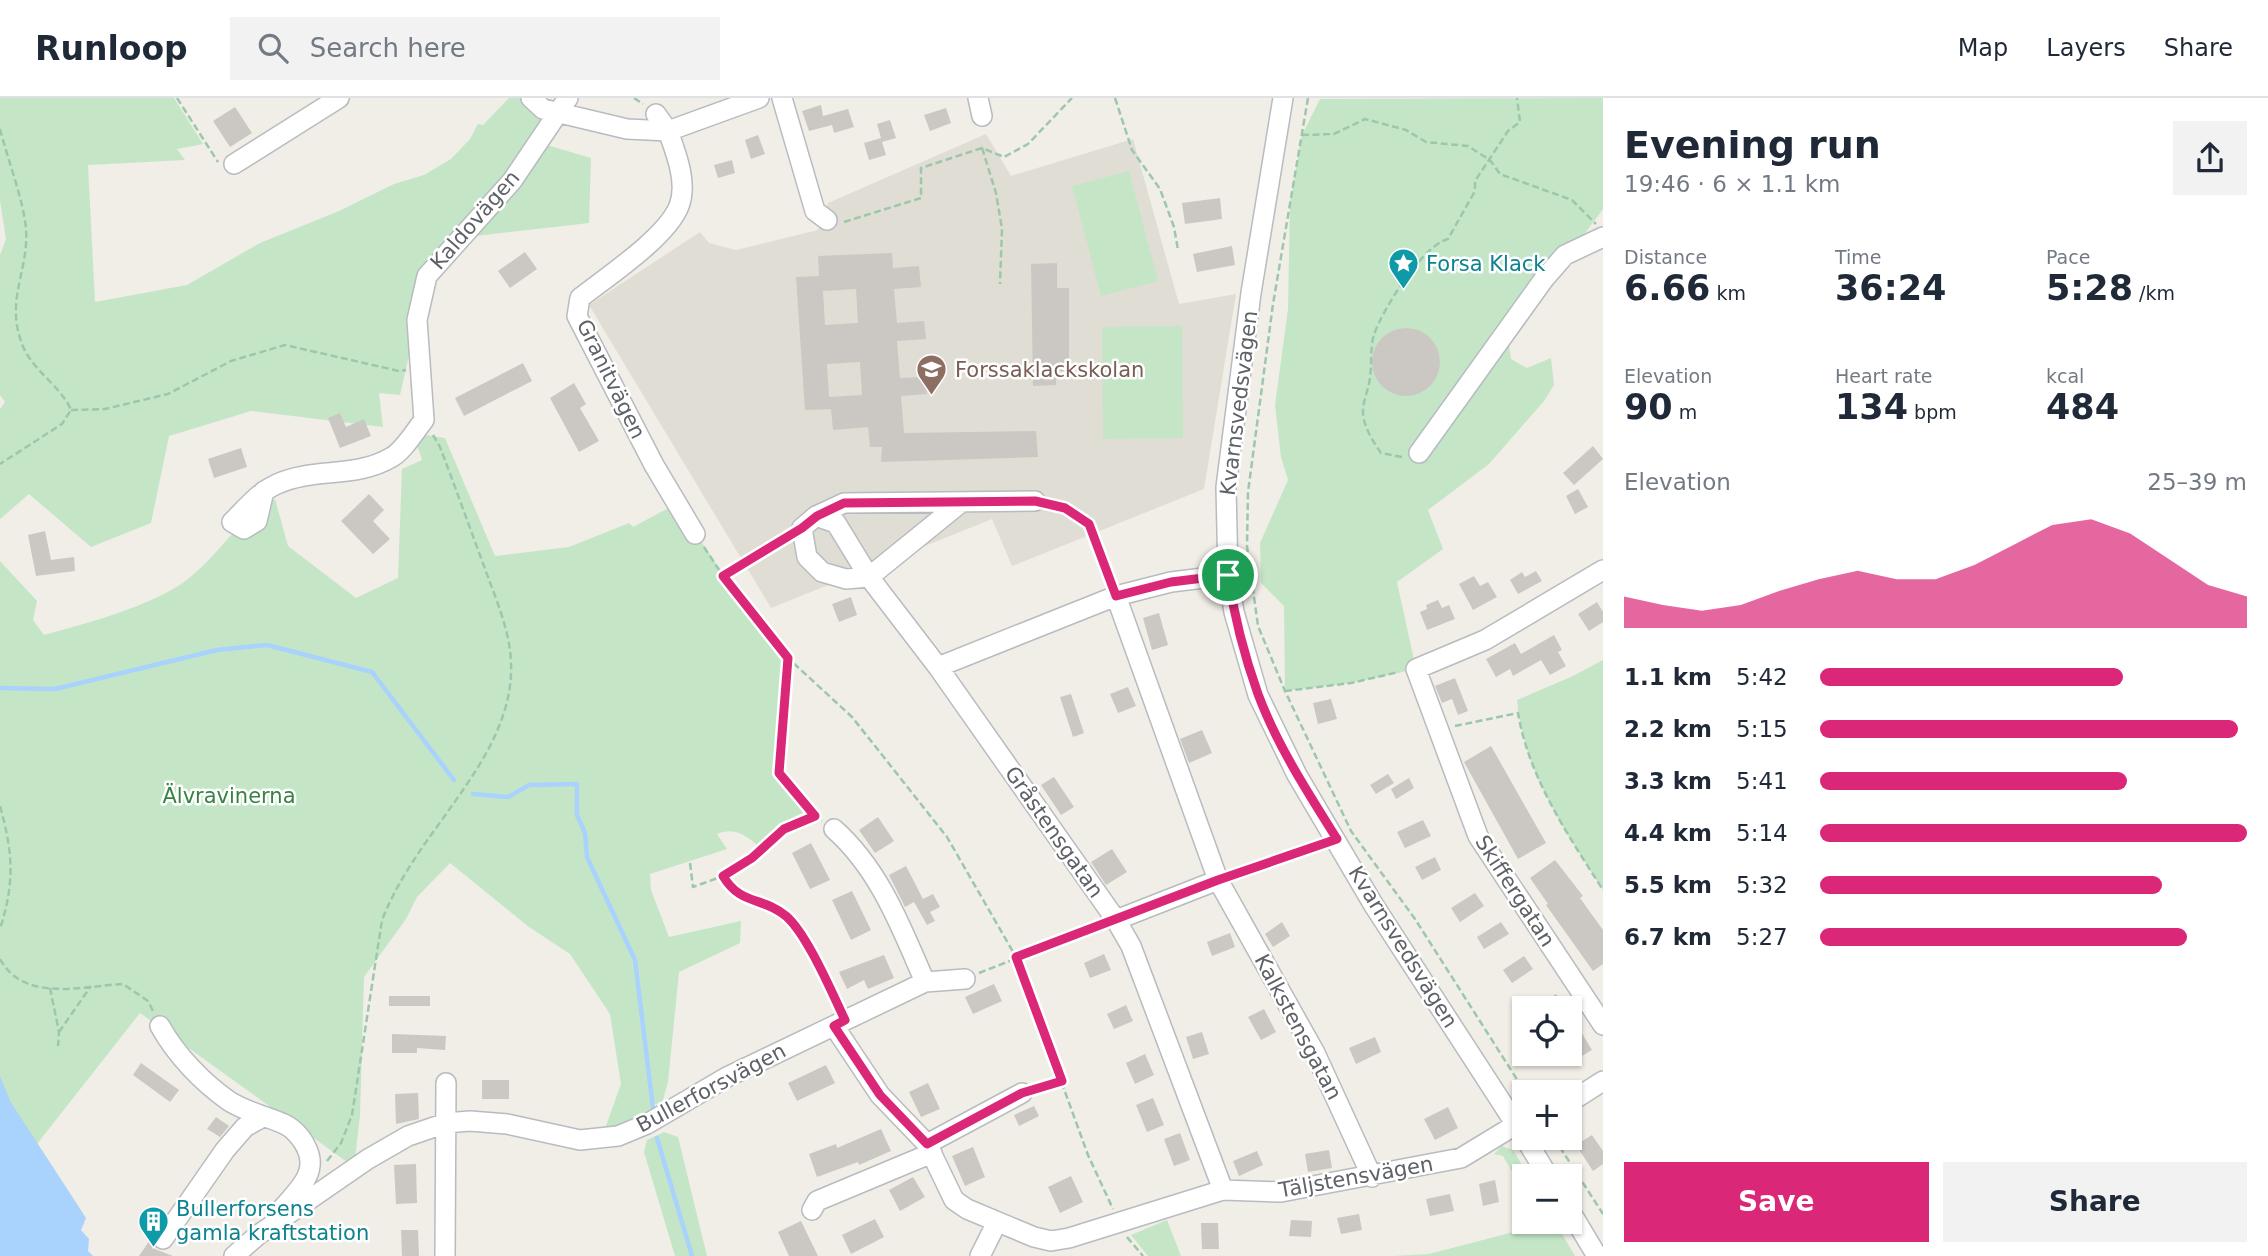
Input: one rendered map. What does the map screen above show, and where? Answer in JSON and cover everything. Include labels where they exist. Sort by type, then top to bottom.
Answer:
[{"type":"street","points":[[234,164],[339,98]]},
{"type":"street","points":[[531,98],[543,109],[562,105],[627,129],[668,131],[759,98]]},
{"type":"street","points":[[782,98],[815,211],[827,220]]},
{"type":"street","name":"Kvarnsvedsvägen","points":[[1283,98],[1251,293],[1226,486],[1228,575],[1234,612],[1258,695],[1297,775],[1344,835],[1373,904],[1512,1118]]},
{"type":"street","name":"Kaldovägen","points":[[424,420],[416,320],[427,276],[512,181],[562,105]]},
{"type":"street","name":"Granitvägen","points":[[656,114],[668,131],[681,178],[680,204],[667,227],[580,298],[577,316],[654,465],[695,534]]},
{"type":"street","points":[[1419,453],[1544,279],[1564,255],[1601,232]]},
{"type":"street","points":[[232,522],[244,529],[257,521],[264,491],[279,483],[310,475],[356,472],[394,456],[424,420]]},
{"type":"street","points":[[959,503],[869,577],[846,579],[822,572],[807,557],[809,522],[844,503],[1035,501]]},
{"type":"street","name":"Gråstensgatan","points":[[809,522],[836,523],[869,577],[938,667],[1116,919],[1131,946],[1223,1190]]},
{"type":"street","points":[[1416,669],[1485,640],[1603,570]]},
{"type":"street","points":[[938,667],[1116,596],[1171,582],[1228,575]]},
{"type":"street","name":"Kalkstensgatan","points":[[1116,596],[1218,880],[1315,1053],[1372,1177]]},
{"type":"street","name":"Skiffergatan","points":[[1416,669],[1478,836],[1603,1025]]},
{"type":"street","points":[[834,829],[856,849],[889,901],[925,982]]},
{"type":"street","points":[[1116,919],[1218,880]]},
{"type":"street","name":"Bullerforsvägen","points":[[234,1256],[258,1235],[368,1159],[408,1136],[446,1123],[506,1124],[580,1140],[618,1136],[647,1124],[727,1077],[925,982],[965,979]]},
{"type":"street","name":"Täljstensvägen","points":[[839,1023],[880,1095],[929,1149],[954,1200],[997,1222],[1051,1241],[1223,1190],[1281,1192],[1372,1177],[1461,1158],[1512,1137]]},
{"type":"street","points":[[160,1026],[168,1042],[205,1082],[231,1102],[287,1125],[303,1139],[312,1156],[310,1173],[301,1188],[258,1235]]},
{"type":"street","points":[[1582,1094],[1603,1081]]},
{"type":"street","points":[[445,1256],[446,1083]]},
{"type":"street","points":[[812,1210],[817,1201],[929,1149],[1022,1093]]},
{"type":"street","points":[[163,1240],[244,1126],[263,1117]]},
{"type":"street","points":[[980,1256],[997,1222]]},
{"type":"street","points":[[1582,1232],[1597,1256]]},
{"type":"path","points":[[177,98],[223,169],[234,164]]},
{"type":"path","points":[[827,220],[843,222],[921,198],[921,168],[982,148],[1004,157],[1028,144],[1072,98]]},
{"type":"path","points":[[1115,98],[1132,150],[1160,190],[1174,227],[1178,250]]},
{"type":"path","points":[[1308,98],[1273,304],[1248,492],[1247,546],[1258,626],[1344,835],[1415,919],[1517,1080]]},
{"type":"path","points":[[1419,453],[1399,458],[1381,453],[1370,437],[1363,410],[1370,380],[1374,336],[1395,294],[1424,258],[1441,241],[1448,239],[1475,191],[1475,181],[1508,131],[1520,122],[1517,98]]},
{"type":"path","points":[[1301,135],[1334,134],[1365,119],[1406,130],[1426,142],[1468,146],[1490,160],[1500,174],[1572,200],[1601,232]]},
{"type":"path","points":[[0,129],[26,229],[15,295],[15,318],[21,343],[29,360],[67,400],[71,410]]},
{"type":"path","points":[[982,148],[996,194],[1002,229],[1000,284]]},
{"type":"path","points":[[71,410],[105,409],[167,394],[231,361],[285,345],[399,371],[419,368]]},
{"type":"path","points":[[0,464],[62,424],[71,410]]},
{"type":"path","points":[[321,1170],[341,1143],[352,1115],[359,1083],[374,961],[382,920],[394,889],[489,750],[500,726],[508,694],[511,663],[504,621],[440,447],[424,420]]},
{"type":"path","points":[[1035,501],[1065,508],[1089,524],[1116,596]]},
{"type":"path","points":[[723,576],[809,522]]},
{"type":"path","points":[[695,534],[723,576],[788,658],[852,717],[947,837],[1016,957],[1088,1155],[1119,1222],[1143,1256]]},
{"type":"path","points":[[788,658],[779,773],[815,816],[834,829]]},
{"type":"path","points":[[1285,691],[1351,683],[1416,669]]},
{"type":"path","points":[[1438,729],[1518,713],[1522,740],[1555,813],[1603,890]]},
{"type":"path","points":[[0,806],[12,862],[12,885],[0,929]]},
{"type":"path","points":[[690,863],[692,887],[723,876],[752,858],[784,829],[815,816]]},
{"type":"path","points":[[1218,880],[1344,835]]},
{"type":"path","points":[[723,876],[733,892],[785,915],[800,934],[839,1023]]},
{"type":"path","points":[[965,979],[1116,919]]},
{"type":"path","points":[[0,959],[11,975],[25,984],[71,990],[123,984],[148,1001],[160,1026]]},
{"type":"path","points":[[59,1032],[92,986]]},
{"type":"path","points":[[50,988],[59,1032],[58,1046]]},
{"type":"path","points":[[1022,1093],[1062,1081]]},
{"type":"path","points":[[1562,1150],[1603,1214]]},
{"type":"shaded area","name":"Forssaklackskolan","points":[[986,134],[1011,176],[1133,139],[1179,304],[1236,294],[1204,489],[1012,566],[992,519],[771,608],[589,305],[700,232],[709,243],[736,250],[818,230],[828,203]]},
{"type":"green space","points":[[0,98],[174,98],[203,144],[177,149],[185,160],[88,165],[95,302],[187,285],[260,243],[339,211],[394,184],[424,175],[451,159],[470,139],[478,124],[483,125],[509,98],[526,98],[545,118],[530,140],[591,158],[589,223],[449,239],[420,307],[400,395],[379,393],[383,427],[251,411],[169,436],[151,523],[91,547],[29,494],[0,519],[0,409],[5,402],[0,395],[0,255],[6,239],[0,201]]},
{"type":"green space","points":[[1603,98],[1603,209],[1508,338],[1511,359],[1527,368],[1551,358],[1554,385],[1544,401],[1489,464],[1428,510],[1443,549],[1397,582],[1416,669],[1351,683],[1285,691],[1284,606],[1261,583],[1260,543],[1288,480],[1281,457],[1275,405],[1288,309],[1290,203],[1302,135],[1320,99]]},
{"type":"green space","points":[[1129,171],[1158,281],[1101,296],[1072,186]]},
{"type":"green space","points":[[1182,326],[1183,438],[1103,439],[1102,327]]},
{"type":"green space","name":"Älvravinerna","points":[[413,433],[445,438],[495,556],[569,547],[629,523],[633,527],[676,504],[715,562],[784,649],[788,689],[784,768],[812,808],[789,820],[757,845],[738,833],[723,832],[717,834],[727,849],[650,874],[651,890],[669,937],[741,921],[740,943],[679,972],[668,1082],[661,1107],[652,1102],[651,1118],[603,1134],[621,1084],[610,1014],[570,954],[529,927],[450,863],[417,897],[406,919],[364,977],[360,1116],[354,1167],[140,1013],[37,1144],[0,1102],[0,561],[37,601],[33,620],[44,635],[119,613],[174,589],[211,558],[248,519],[275,499],[288,546],[356,598],[398,578],[402,469],[422,460]]},
{"type":"green space","points":[[1603,660],[1603,890],[1561,823],[1537,776],[1521,726],[1517,700]]},
{"type":"green space","points":[[664,1132],[678,1137],[707,1256],[675,1256],[644,1152],[647,1140]]},
{"type":"green space","points":[[1502,1146],[1513,1150],[1522,1164],[1512,1164],[1512,1171],[1503,1156],[1494,1154]]},
{"type":"green space","points":[[1167,1220],[1181,1256],[1148,1256],[1131,1235]]},
{"type":"green space","points":[[1512,1232],[1562,1234],[1575,1256],[1393,1256],[1429,1254]]},
{"type":"water","points":[[0,1076],[10,1101],[86,1218],[81,1230],[89,1239],[88,1251],[93,1256],[0,1256]]},
{"type":"building","points":[[821,105],[823,116],[848,109],[854,127],[834,133],[832,125],[809,131],[802,111]]},
{"type":"building","points":[[235,107],[252,133],[230,147],[213,121]]},
{"type":"building","points":[[946,108],[951,123],[930,131],[924,115]]},
{"type":"building","points":[[890,120],[896,138],[882,142],[886,155],[869,160],[864,143],[881,138],[877,124]]},
{"type":"building","points":[[758,135],[765,154],[751,159],[745,140]]},
{"type":"building","points":[[732,160],[735,173],[718,178],[714,165]]},
{"type":"building","points":[[1220,198],[1222,219],[1185,224],[1182,203]]},
{"type":"building","points":[[1232,246],[1235,265],[1197,272],[1193,254]]},
{"type":"building","points":[[525,252],[537,269],[510,288],[498,271]]},
{"type":"building","points":[[892,253],[893,268],[919,266],[921,287],[894,289],[897,323],[924,321],[926,339],[897,341],[900,378],[925,377],[927,394],[901,396],[904,433],[1036,431],[1038,457],[881,462],[882,447],[870,447],[868,427],[833,430],[831,409],[805,410],[796,277],[819,276],[818,256]],"holes":[[[856,289],[858,323],[825,325],[823,291]],[[860,362],[862,395],[829,397],[827,364]]]},
{"type":"building","points":[[1057,263],[1057,288],[1069,288],[1069,371],[1056,371],[1056,385],[1033,386],[1031,264]]},
{"type":"building","points":[[1406,328],[1419,331],[1430,338],[1437,349],[1440,362],[1437,375],[1430,386],[1419,393],[1406,396],[1393,393],[1382,386],[1375,375],[1372,362],[1375,349],[1382,338],[1393,331]]},
{"type":"building","points":[[523,363],[532,381],[464,416],[455,398]]},
{"type":"building","points":[[574,383],[586,404],[580,408],[599,441],[579,452],[550,398]]},
{"type":"building","points":[[340,413],[346,427],[364,419],[371,436],[340,448],[328,418]]},
{"type":"building","points":[[1593,446],[1603,459],[1574,485],[1563,473]]},
{"type":"building","points":[[241,448],[247,467],[214,478],[208,459]]},
{"type":"building","points":[[1578,489],[1588,507],[1575,514],[1566,496]]},
{"type":"building","points":[[369,494],[384,510],[373,521],[390,539],[373,554],[341,521]]},
{"type":"building","points":[[45,531],[51,560],[74,557],[75,571],[36,576],[28,535]]},
{"type":"building","points":[[1536,571],[1542,581],[1518,594],[1510,580],[1522,572],[1525,577]]},
{"type":"building","points":[[1474,576],[1480,586],[1488,582],[1497,597],[1473,610],[1459,584]]},
{"type":"building","points":[[851,597],[857,615],[839,622],[832,604]]},
{"type":"building","points":[[1438,600],[1442,608],[1449,605],[1455,619],[1427,630],[1420,612],[1427,609],[1426,605]]},
{"type":"building","points":[[1597,602],[1603,612],[1603,622],[1589,631],[1578,614]]},
{"type":"building","points":[[1159,613],[1168,645],[1152,650],[1143,618]]},
{"type":"building","points":[[1554,635],[1562,650],[1558,652],[1566,666],[1550,675],[1541,660],[1513,676],[1510,669],[1496,677],[1486,659],[1515,643],[1521,654]]},
{"type":"building","points":[[1455,678],[1468,711],[1458,715],[1452,699],[1442,703],[1435,686]]},
{"type":"building","points":[[1128,687],[1136,706],[1118,713],[1110,694]]},
{"type":"building","points":[[1071,694],[1084,733],[1073,737],[1060,697]]},
{"type":"building","points":[[1331,699],[1337,719],[1318,724],[1313,703]]},
{"type":"building","points":[[1202,730],[1212,753],[1189,763],[1180,739]]},
{"type":"building","points":[[1491,746],[1546,843],[1518,859],[1464,762]]},
{"type":"building","points":[[1388,774],[1394,783],[1376,794],[1370,785]]},
{"type":"building","points":[[1054,777],[1074,807],[1061,815],[1041,785]]},
{"type":"building","points":[[1409,778],[1414,788],[1396,799],[1391,789]]},
{"type":"building","points":[[878,817],[894,841],[875,853],[859,830]]},
{"type":"building","points":[[1423,820],[1431,836],[1405,848],[1397,832]]},
{"type":"building","points":[[811,843],[830,880],[810,889],[792,853]]},
{"type":"building","points":[[1112,849],[1127,872],[1106,885],[1091,862]]},
{"type":"building","points":[[1435,857],[1441,870],[1422,880],[1415,867]]},
{"type":"building","points":[[1555,860],[1583,896],[1580,898],[1603,930],[1603,964],[1593,971],[1530,878]]},
{"type":"building","points":[[906,866],[923,899],[933,894],[940,907],[930,912],[935,921],[927,925],[914,902],[905,907],[889,875]]},
{"type":"building","points":[[852,891],[871,930],[851,940],[832,900]]},
{"type":"building","points":[[1475,893],[1484,906],[1460,922],[1451,908]]},
{"type":"building","points":[[1282,922],[1290,936],[1273,947],[1265,934]]},
{"type":"building","points":[[1501,922],[1509,934],[1484,949],[1477,937]]},
{"type":"building","points":[[1230,933],[1235,947],[1212,956],[1207,942]]},
{"type":"building","points":[[1104,954],[1111,970],[1090,978],[1084,963]]},
{"type":"building","points":[[884,955],[894,978],[868,989],[864,980],[847,989],[839,972]]},
{"type":"building","points":[[1524,956],[1533,969],[1512,983],[1503,970]]},
{"type":"building","points":[[994,984],[1002,1001],[973,1014],[965,997]]},
{"type":"building","points":[[389,996],[430,996],[430,1006],[389,1006]]},
{"type":"building","points":[[1126,1005],[1133,1021],[1114,1029],[1107,1014]]},
{"type":"building","points":[[1264,1009],[1276,1032],[1261,1040],[1248,1017]]},
{"type":"building","points":[[1202,1032],[1209,1054],[1193,1059],[1186,1037]]},
{"type":"building","points":[[1582,1033],[1592,1050],[1582,1056]]},
{"type":"building","points":[[392,1034],[446,1036],[445,1050],[417,1048],[417,1053],[392,1053]]},
{"type":"building","points":[[1375,1037],[1381,1052],[1356,1064],[1349,1048]]},
{"type":"building","points":[[1145,1054],[1154,1075],[1135,1084],[1126,1063]]},
{"type":"building","points":[[141,1063],[179,1090],[170,1102],[133,1075]]},
{"type":"building","points":[[826,1065],[835,1083],[797,1101],[788,1083]]},
{"type":"building","points":[[482,1080],[509,1080],[509,1099],[482,1099]]},
{"type":"building","points":[[928,1083],[940,1109],[921,1117],[909,1092]]},
{"type":"building","points":[[418,1093],[419,1119],[396,1124],[395,1094]]},
{"type":"building","points":[[1153,1098],[1164,1125],[1147,1132],[1136,1105]]},
{"type":"building","points":[[1034,1106],[1039,1116],[1019,1126],[1014,1115]]},
{"type":"building","points":[[1448,1107],[1458,1128],[1435,1140],[1424,1119]]},
{"type":"building","points":[[216,1117],[229,1126],[220,1137],[207,1129]]},
{"type":"building","points":[[881,1129],[891,1151],[859,1165],[858,1162],[817,1177],[809,1154],[836,1144],[837,1148]]},
{"type":"building","points":[[1180,1133],[1190,1160],[1174,1166],[1164,1139]]},
{"type":"building","points":[[1592,1135],[1603,1151],[1603,1164],[1593,1171],[1579,1150],[1582,1150],[1582,1141]]},
{"type":"building","points":[[973,1147],[985,1177],[965,1186],[952,1156]]},
{"type":"building","points":[[1329,1150],[1332,1168],[1308,1172],[1305,1154]]},
{"type":"building","points":[[1257,1151],[1263,1165],[1239,1176],[1233,1161]]},
{"type":"building","points":[[416,1164],[417,1203],[396,1204],[394,1165]]},
{"type":"building","points":[[1071,1176],[1083,1202],[1060,1213],[1048,1187]]},
{"type":"building","points":[[913,1177],[925,1197],[900,1211],[889,1190]]},
{"type":"building","points":[[1495,1180],[1499,1202],[1483,1206],[1479,1184]]},
{"type":"building","points":[[1450,1194],[1454,1211],[1430,1216],[1426,1199]]},
{"type":"building","points":[[1359,1214],[1362,1230],[1341,1234],[1337,1218]]},
{"type":"building","points":[[875,1219],[884,1237],[851,1254],[842,1235]]},
{"type":"building","points":[[1291,1220],[1312,1221],[1311,1237],[1289,1236]]},
{"type":"building","points":[[801,1221],[818,1256],[789,1256],[778,1232]]},
{"type":"building","points":[[1201,1223],[1218,1223],[1219,1249],[1202,1249]]},
{"type":"building","points":[[401,1230],[418,1230],[419,1256],[402,1256]]},
{"type":"building","name":"Bullerforsens gamla kraftstation","points":[[150,1240],[155,1249],[173,1256],[139,1256]]},
{"type":"waterway","points":[[0,688],[55,689],[217,650],[267,645],[372,672],[454,780]]},
{"type":"waterway","points":[[473,794],[508,797],[529,785],[577,784],[577,815],[585,833],[587,857],[635,960],[653,1108]]},
{"type":"waterway","points":[[657,1138],[692,1256]]},
{"type":"place","name":"Forsa Klack","points":[[1403,291]]},
{"type":"place","name":"Forssaklackskolan","points":[[932,397]]},
{"type":"place","name":"Bullerforsens gamla kraftstation","points":[[153,1248]]},
{"type":"route","points":[[1035,501],[1065,508],[1089,524],[1116,596],[1171,582],[1228,575],[1234,612],[1258,695],[1297,775],[1337,839],[1218,880],[1016,957],[1062,1081],[1022,1093],[927,1144],[880,1095],[834,1026],[845,1020],[800,934],[785,915],[733,892],[723,876],[752,858],[784,829],[815,816],[779,773],[788,658],[723,576],[817,516],[844,503],[1035,501]]}]
